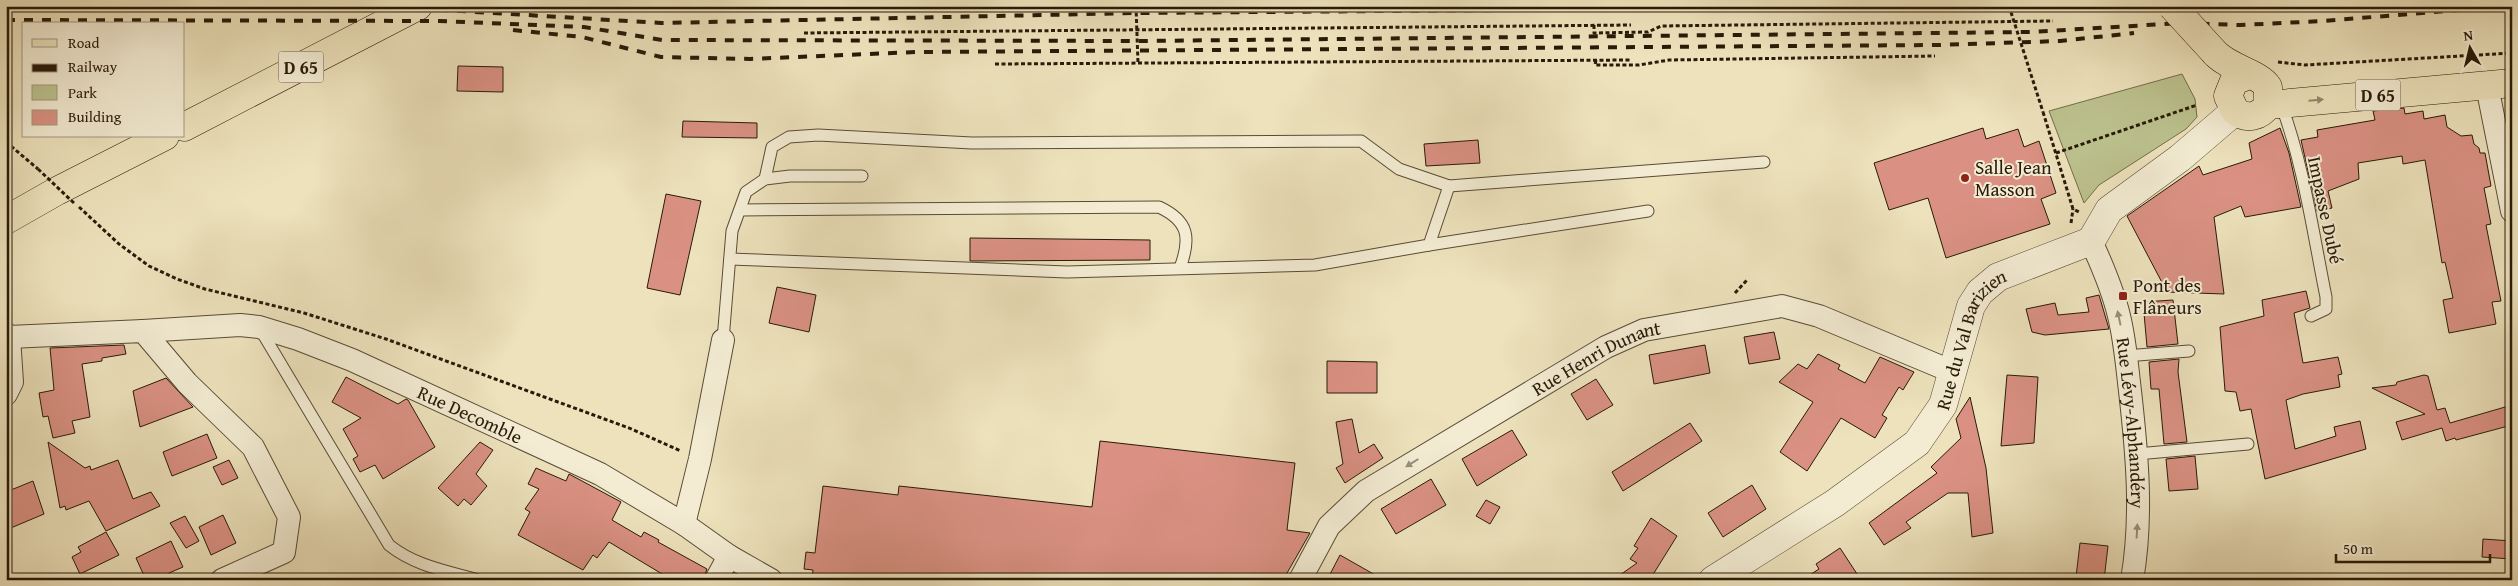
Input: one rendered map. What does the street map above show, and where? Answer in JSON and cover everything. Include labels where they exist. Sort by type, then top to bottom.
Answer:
[{"type":"main road","name":"D 65","points":[[185,126],[418,6]]},
{"type":"main road","points":[[2172,6],[2217,55],[2246,83],[2245,116],[2256,116],[2275,104]]},
{"type":"main road","name":"D 65","points":[[2275,104],[2500,84]]},
{"type":"main road","points":[[12,211],[161,138]]},
{"type":"street","points":[[2088,229],[2109,210],[2180,158],[2246,83]]},
{"type":"street","points":[[2500,84],[2512,211]]},
{"type":"street","name":"Rue Lévy-Alphandéry","points":[[2088,229],[2120,316],[2137,454],[2138,503],[2135,562],[2132,580]]},
{"type":"street","name":"Rue du Val Barizien","points":[[1713,580],[1835,503],[1916,443],[1943,405],[1971,306],[1980,292],[1998,278],[2088,229]]},
{"type":"street","name":"Rue Henri Dunant","points":[[1300,580],[1329,526],[1366,491],[1453,437],[1606,347],[1644,330],[1760,308],[1782,306],[1819,316],[1953,372]]},
{"type":"street","name":"Rue Decomble","points":[[8,335],[143,332],[240,326],[259,327],[298,339],[352,360],[600,474],[684,524],[728,556],[771,580]]},
{"type":"street","points":[[143,332],[187,383],[253,447],[289,517],[284,552],[222,580]]},
{"type":"street","points":[[6,394],[12,382],[8,335]]},
{"type":"street","points":[[684,524],[700,459],[723,340]]},
{"type":"street","points":[[716,580],[728,556]]},
{"type":"lane","name":"Impasse Dubé","points":[[2275,104],[2290,127],[2326,297],[2326,309],[2311,316]]},
{"type":"lane","points":[[765,179],[772,147],[789,137],[818,135],[972,143],[1361,141],[1399,169],[1449,186],[1764,162]]},
{"type":"lane","points":[[723,340],[732,232],[746,192],[765,179],[790,176],[862,176]]},
{"type":"lane","points":[[1429,245],[1449,186]]},
{"type":"lane","points":[[740,210],[1159,207],[1175,214],[1185,228],[1187,242],[1180,268]]},
{"type":"lane","points":[[730,259],[1067,272],[1315,265],[1648,210]]},
{"type":"lane","points":[[259,327],[389,546],[402,555],[427,566],[478,580]]},
{"type":"lane","points":[[2125,356],[2189,351]]},
{"type":"lane","points":[[2137,454],[2248,444]]},
{"type":"path","points":[[1136,6],[1138,63]]},
{"type":"path","points":[[2010,6],[2074,209],[2088,229]]},
{"type":"path","points":[[1594,25],[1594,33],[1648,32],[1661,26],[2053,21]]},
{"type":"path","points":[[804,33],[1631,25]]},
{"type":"path","points":[[2246,83],[2305,64],[2512,52]]},
{"type":"path","points":[[1596,60],[1596,65],[1639,65],[1670,60],[1935,56]]},
{"type":"path","points":[[995,64],[1631,60]]},
{"type":"path","points":[[2056,153],[2198,105]]},
{"type":"path","points":[[6,142],[119,244],[149,266],[205,289],[304,313],[386,339],[628,428],[700,459]]},
{"type":"green space","points":[[2182,74],[2195,99],[2197,117],[2186,129],[2099,185],[2084,203],[2049,111]]},
{"type":"building","points":[[458,66],[503,67],[503,92],[457,91]]},
{"type":"building","points":[[2404,108],[2405,114],[2423,111],[2424,119],[2445,115],[2447,127],[2461,136],[2472,135],[2474,144],[2479,148],[2480,153],[2485,153],[2491,186],[2484,188],[2491,224],[2486,225],[2501,301],[2492,302],[2496,324],[2449,333],[2443,300],[2453,298],[2445,262],[2442,263],[2425,160],[2403,164],[2402,156],[2358,163],[2359,179],[2328,191],[2332,208],[2317,211],[2301,140],[2318,137],[2317,130],[2375,120],[2373,111]]},
{"type":"building","points":[[683,121],[757,123],[757,138],[682,137]]},
{"type":"building","name":"Salle Jean Masson","points":[[1983,128],[1986,139],[2018,129],[2024,147],[2039,141],[2056,193],[2041,199],[2050,224],[1946,258],[1928,198],[1889,210],[1874,163]]},
{"type":"building","points":[[2280,128],[2289,153],[2301,207],[2245,217],[2241,206],[2214,217],[2224,294],[2167,292],[2127,216],[2199,166],[2203,175],[2252,159],[2249,143]]},
{"type":"building","points":[[1478,140],[1480,163],[1426,166],[1424,144]]},
{"type":"building","points":[[666,194],[701,201],[680,295],[647,288]]},
{"type":"building","points":[[970,238],[1150,240],[1150,260],[970,261]]},
{"type":"building","points":[[777,287],[816,295],[809,332],[769,323]]},
{"type":"building","points":[[2306,291],[2310,308],[2294,313],[2303,363],[2338,357],[2342,374],[2338,375],[2340,387],[2303,394],[2286,400],[2295,449],[2336,436],[2334,427],[2360,421],[2366,449],[2265,479],[2251,409],[2240,411],[2236,392],[2225,391],[2220,327],[2264,316],[2262,300]]},
{"type":"building","points":[[2099,295],[2109,329],[2045,335],[2032,332],[2026,309],[2055,303],[2058,315],[2089,312],[2086,298]]},
{"type":"building","points":[[2173,300],[2178,344],[2147,347],[2143,302]]},
{"type":"building","points":[[1774,332],[1780,359],[1749,364],[1744,337]]},
{"type":"building","points":[[124,345],[126,354],[102,358],[102,361],[82,364],[90,417],[72,421],[75,433],[53,438],[48,416],[43,417],[39,393],[54,390],[50,348]]},
{"type":"building","points":[[1705,345],[1710,373],[1654,384],[1649,355]]},
{"type":"building","points":[[1818,354],[1840,365],[1838,369],[1865,383],[1880,357],[1914,372],[1903,390],[1899,387],[1882,415],[1887,418],[1875,438],[1841,418],[1807,471],[1780,452],[1813,402],[1779,382],[1798,364],[1807,369]]},
{"type":"building","points":[[2179,359],[2178,372],[2187,442],[2164,444],[2159,389],[2151,389],[2149,362]]},
{"type":"building","points":[[1327,361],[1377,362],[1377,393],[1327,393]]},
{"type":"building","points":[[2007,375],[2038,377],[2034,443],[2001,446]]},
{"type":"building","points":[[2424,375],[2428,376],[2437,410],[2445,408],[2450,423],[2512,405],[2512,425],[2456,440],[2455,438],[2446,441],[2442,428],[2402,440],[2396,422],[2425,414],[2372,388],[2396,385],[2397,382]]},
{"type":"building","points":[[346,377],[398,404],[406,399],[408,400],[435,447],[383,479],[375,465],[360,472],[353,459],[358,456],[343,429],[361,418],[332,402]]},
{"type":"building","points":[[166,378],[193,407],[140,427],[133,391]]},
{"type":"building","points":[[1596,379],[1613,405],[1587,420],[1571,394]]},
{"type":"building","points":[[1970,397],[1986,468],[1993,533],[1972,537],[1968,493],[1948,493],[1906,522],[1911,528],[1884,545],[1869,523],[1937,473],[1931,467],[1961,438],[1956,419]]},
{"type":"building","points":[[1352,419],[1359,453],[1374,444],[1383,458],[1345,483],[1336,468],[1343,464],[1336,422]]},
{"type":"building","points":[[1690,423],[1702,441],[1623,491],[1612,472]]},
{"type":"building","points":[[1512,430],[1527,455],[1477,486],[1462,459]]},
{"type":"building","points":[[207,434],[217,458],[172,476],[163,452]]},
{"type":"building","points":[[1100,441],[1295,463],[1287,530],[1310,533],[1283,580],[812,580],[813,570],[804,569],[806,552],[815,553],[823,486],[898,495],[899,486],[1092,507]]},
{"type":"building","points":[[48,442],[85,468],[90,466],[91,470],[118,460],[133,499],[151,492],[160,506],[106,531],[89,501],[66,510],[65,506],[60,508]]},
{"type":"building","points":[[480,442],[493,450],[476,474],[487,486],[471,505],[464,499],[458,506],[438,488]]},
{"type":"building","points":[[2195,456],[2198,489],[2169,491],[2166,459]]},
{"type":"building","points":[[229,460],[238,478],[222,485],[213,467]]},
{"type":"building","points":[[536,468],[566,481],[569,474],[621,502],[612,520],[641,537],[644,532],[659,540],[658,542],[707,569],[703,580],[672,580],[609,542],[597,558],[593,555],[583,570],[518,535],[530,512],[525,509],[539,489],[528,484]]},
{"type":"building","points":[[1431,479],[1446,505],[1396,534],[1381,509]]},
{"type":"building","points":[[33,481],[44,514],[6,530],[6,492]]},
{"type":"building","points":[[1752,485],[1766,509],[1723,537],[1708,513]]},
{"type":"building","points":[[1486,500],[1500,507],[1490,524],[1476,516]]},
{"type":"building","points":[[223,515],[236,543],[211,555],[199,527]]},
{"type":"building","points":[[185,516],[199,541],[186,548],[170,523]]},
{"type":"building","points":[[1651,518],[1677,536],[1649,580],[1613,580],[1637,563],[1630,559],[1638,548],[1634,546]]},
{"type":"building","points":[[106,532],[119,555],[80,574],[72,557],[81,552],[78,547]]},
{"type":"building","points":[[2483,539],[2512,541],[2512,559],[2482,557]]},
{"type":"building","points":[[171,541],[183,567],[169,573],[173,580],[146,580],[136,558]]},
{"type":"building","points":[[2080,543],[2108,546],[2104,580],[2076,577]]},
{"type":"building","points":[[1840,548],[1861,580],[1802,580],[1819,569],[1816,564]]},
{"type":"building","points":[[1340,555],[1384,580],[1327,580]]},
{"type":"railway","points":[[25,6],[443,10],[661,23],[1137,13],[2015,6]]},
{"type":"railway","points":[[611,6],[661,10],[862,6]]},
{"type":"railway","points":[[2149,6],[2301,9],[2352,6]]},
{"type":"railway","points":[[6,20],[439,21],[584,27],[662,40],[1139,41],[2030,32],[2182,23],[2240,25],[2324,21],[2507,6]]},
{"type":"railway","points":[[513,30],[582,37],[661,57],[750,59],[917,52],[1938,45],[2060,41],[2134,33]]},
{"type":"place","name":"Salle Jean Masson","points":[[1965,178]]},
{"type":"place","name":"Pont des Flâneurs","points":[[2123,296]]}]
